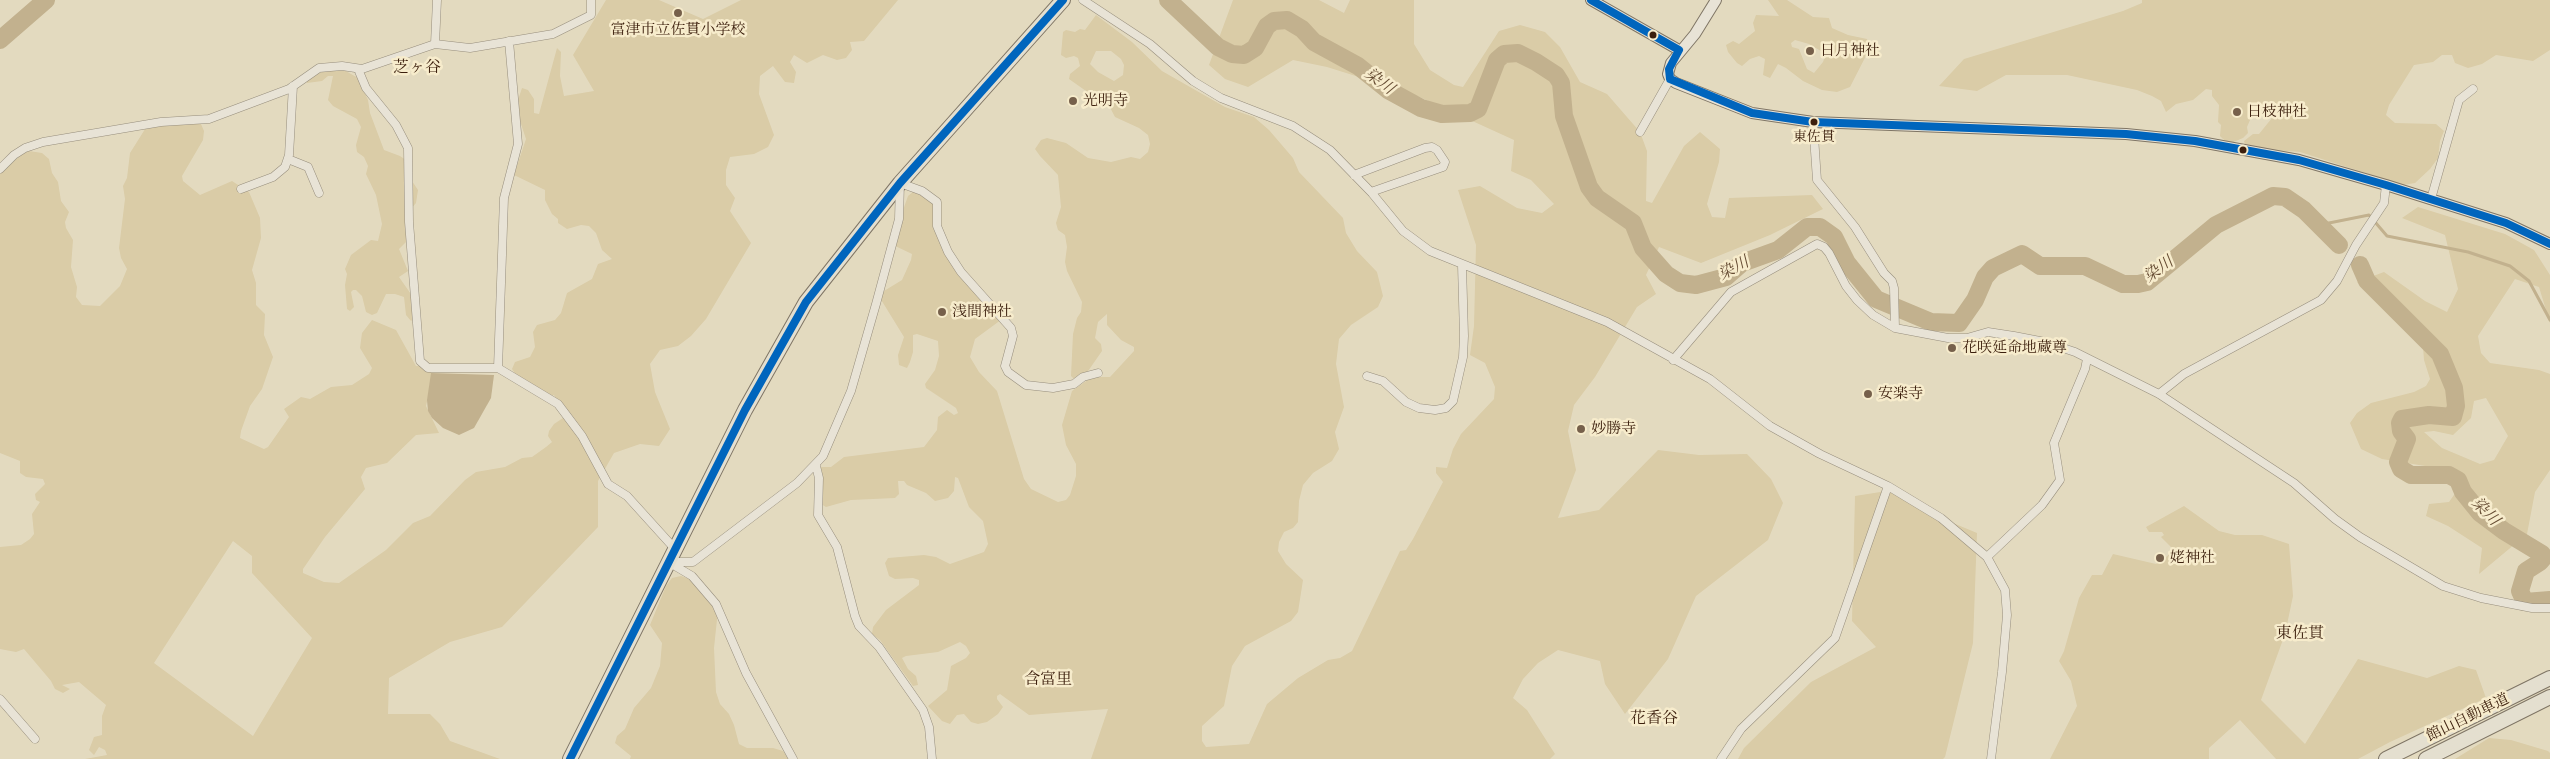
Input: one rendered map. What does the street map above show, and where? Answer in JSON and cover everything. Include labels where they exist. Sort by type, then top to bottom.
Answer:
[{"type":"highway","points":[[570,759],[745,410],[806,302],[900,183],[1063,0]]},
{"type":"highway","name":"館山自動車道","points":[[2386,759],[2550,678]]},
{"type":"highway","name":"館山自動車道","points":[[2426,759],[2550,697]]},
{"type":"main road","points":[[1591,0],[1679,50]]},
{"type":"main road","points":[[1716,0],[1695,34],[1679,50],[1668,70],[1670,79],[1752,114],[1813,122],[2107,133],[2195,141],[2299,160],[2386,185],[2506,223],[2550,244]]},
{"type":"street","points":[[435,44],[437,0]]},
{"type":"street","points":[[0,169],[14,155],[25,148],[44,142],[161,122],[209,119],[293,86],[319,68],[342,66],[358,69],[435,44],[470,48],[553,34],[591,15],[591,0]]},
{"type":"street","points":[[1083,0],[1150,44],[1193,81],[1222,98],[1293,126],[1330,150],[1371,192],[1403,231],[1430,251],[1607,322],[1710,379],[1770,426],[1820,454],[1888,486],[1941,518],[1987,558],[2005,590],[2006,615],[1998,717],[1991,759]]},
{"type":"street","points":[[498,368],[504,198],[518,144],[509,41]]},
{"type":"street","points":[[358,69],[366,88],[396,125],[408,148],[409,222],[420,361],[428,368],[498,368],[558,404],[582,436],[608,484],[626,496],[675,549]]},
{"type":"street","points":[[1640,132],[1670,79]]},
{"type":"street","points":[[241,190],[273,177],[285,167],[288,159],[293,86]]},
{"type":"street","points":[[2431,199],[2459,100],[2473,89]]},
{"type":"street","points":[[1813,122],[1817,180],[1854,227],[1894,288],[1894,325]]},
{"type":"street","points":[[1354,174],[1432,147],[1437,150],[1445,162],[1442,166],[1371,192]]},
{"type":"street","points":[[288,159],[308,167],[319,193]]},
{"type":"street","points":[[668,562],[693,562],[797,484],[816,466],[829,444],[850,391],[899,219],[900,183],[922,191],[937,202],[937,226],[948,252],[961,272],[1011,328],[1013,336],[1005,366],[1008,372],[1026,385],[1053,388],[1074,384],[1083,377],[1098,373]]},
{"type":"street","points":[[2159,394],[2184,374],[2321,300],[2337,281],[2356,245],[2384,203],[2386,185]]},
{"type":"street","points":[[1673,360],[1731,292],[1816,244],[1824,247],[1829,253],[1846,286],[1857,300],[1873,314],[1894,325],[1948,338],[1967,338],[1988,332],[2061,346],[2159,394],[2294,483],[2340,523],[2360,537],[2443,586],[2481,598],[2532,608],[2550,608]]},
{"type":"street","points":[[1367,376],[1384,380],[1406,402],[1419,408],[1435,410],[1446,408],[1453,401],[1464,343],[1462,265]]},
{"type":"street","points":[[1987,558],[2042,505],[2060,480],[2054,443],[2085,369],[2086,359]]},
{"type":"street","points":[[816,466],[819,478],[818,515],[837,547],[854,616],[860,626],[880,647],[923,710],[928,727],[932,759]]},
{"type":"street","points":[[1721,759],[1742,729],[1835,638],[1888,486]]},
{"type":"street","points":[[668,562],[692,576],[716,604],[746,673],[793,759]]},
{"type":"street","points":[[0,699],[35,739]]},
{"type":"shaded area","points":[[606,0],[659,0],[703,19],[741,0],[898,0],[864,41],[850,42],[852,50],[846,58],[837,60],[823,55],[807,63],[794,55],[790,62],[796,72],[794,83],[785,82],[773,66],[760,76],[759,94],[774,135],[768,147],[754,154],[730,157],[726,170],[726,185],[735,198],[730,211],[751,243],[706,319],[691,336],[678,346],[660,350],[650,364],[655,392],[670,429],[659,446],[640,444],[614,453],[598,481],[598,527],[502,627],[450,642],[389,678],[388,714],[430,714],[440,724],[450,741],[500,759],[85,759],[107,755],[105,750],[99,747],[94,755],[89,750],[94,737],[102,735],[102,716],[106,705],[79,682],[62,685],[70,689],[63,693],[55,689],[51,681],[24,649],[16,652],[0,649],[0,547],[21,545],[34,534],[32,514],[40,502],[36,500],[35,494],[45,484],[43,479],[26,477],[20,473],[20,461],[0,453],[0,174],[23,153],[29,151],[42,153],[49,159],[52,173],[58,182],[61,201],[69,212],[65,222],[66,228],[73,240],[71,267],[77,287],[76,297],[82,305],[100,306],[120,286],[127,269],[121,258],[119,248],[125,199],[123,186],[127,178],[130,153],[147,126],[196,122],[201,124],[204,131],[203,140],[182,176],[183,181],[200,195],[232,181],[249,192],[260,218],[261,238],[252,270],[256,283],[256,305],[265,314],[264,335],[273,357],[262,389],[250,406],[240,438],[264,449],[268,447],[289,417],[284,409],[301,397],[310,399],[331,387],[352,385],[369,374],[372,368],[360,348],[362,333],[372,320],[396,330],[416,366],[423,366],[433,375],[426,406],[439,433],[416,435],[387,463],[366,468],[361,477],[365,489],[325,537],[303,569],[303,573],[324,582],[339,583],[386,550],[413,523],[430,516],[465,480],[476,472],[505,467],[522,458],[532,457],[546,447],[552,442],[548,436],[549,431],[554,424],[566,416],[554,395],[549,397],[516,375],[512,369],[515,362],[530,357],[535,347],[533,332],[537,325],[555,320],[561,313],[567,293],[592,279],[598,264],[612,259],[602,250],[596,233],[589,226],[581,225],[567,229],[558,223],[558,219],[552,214],[545,200],[545,190],[514,175],[526,139],[520,121],[518,100],[522,88],[528,90],[534,99],[534,113],[539,114],[557,48],[561,52],[560,76],[564,96],[594,91],[573,55]],"holes":[[[233,541],[252,556],[252,573],[312,638],[253,736],[154,663]]]},
{"type":"shaded area","points":[[1233,0],[1319,0],[1344,13],[1350,0],[1414,0],[1414,44],[1430,70],[1454,85],[1463,87],[1499,31],[1520,25],[1545,32],[1560,47],[1580,82],[1607,94],[1640,132],[1647,151],[1646,201],[1652,203],[1684,146],[1700,132],[1720,149],[1719,162],[1707,204],[1712,217],[1725,218],[1729,198],[1812,195],[1823,209],[1770,235],[1701,263],[1659,247],[1646,275],[1656,294],[1637,307],[1595,377],[1574,405],[1568,431],[1576,470],[1558,518],[1599,510],[1658,450],[1699,455],[1747,454],[1771,479],[1783,503],[1768,540],[1696,596],[1668,659],[1625,714],[1605,684],[1600,661],[1558,650],[1538,663],[1523,679],[1513,698],[1527,710],[1555,754],[1550,759],[1091,759],[1108,709],[1029,715],[1000,694],[997,696],[997,699],[1003,707],[998,714],[987,722],[978,724],[971,722],[964,714],[957,715],[950,724],[942,721],[928,706],[947,690],[951,666],[966,658],[970,653],[966,646],[960,642],[938,652],[902,658],[908,669],[916,676],[918,685],[913,686],[880,640],[872,634],[873,627],[886,610],[919,585],[919,580],[913,578],[895,579],[889,576],[885,563],[888,558],[924,555],[936,557],[950,564],[984,552],[988,544],[983,521],[969,507],[958,478],[955,477],[954,491],[948,498],[935,501],[926,493],[907,485],[904,481],[898,481],[899,494],[895,498],[851,500],[826,507],[821,504],[821,467],[831,467],[844,457],[924,447],[937,430],[938,417],[947,410],[954,415],[958,413],[956,408],[926,388],[925,384],[935,370],[939,356],[938,341],[917,334],[913,335],[913,352],[910,362],[907,368],[899,365],[898,355],[904,337],[880,298],[884,291],[902,280],[911,260],[912,254],[891,244],[908,196],[914,191],[932,196],[940,238],[996,312],[1006,312],[1005,317],[975,339],[970,357],[979,372],[997,391],[1024,479],[1031,489],[1058,502],[1066,500],[1070,495],[1076,476],[1076,464],[1066,445],[1062,425],[1072,391],[1092,377],[1110,377],[1134,351],[1134,347],[1121,340],[1107,325],[1107,314],[1098,322],[1095,338],[1101,344],[1102,351],[1086,374],[1075,380],[1071,376],[1073,334],[1077,318],[1081,312],[1082,302],[1067,271],[1065,235],[1058,230],[1056,223],[1061,207],[1058,175],[1035,149],[1041,140],[1047,138],[1066,143],[1088,158],[1111,162],[1131,157],[1140,159],[1148,152],[1150,144],[1148,135],[1139,128],[1115,117],[1103,94],[1099,91],[1092,93],[1086,91],[1069,79],[1070,74],[1080,66],[1078,58],[1074,56],[1066,58],[1061,55],[1063,32],[1066,30],[1075,32],[1080,29],[1085,30],[1096,15],[1132,42],[1162,71],[1225,107],[1254,117],[1269,130],[1293,158],[1299,172],[1343,218],[1346,233],[1357,251],[1377,272],[1383,296],[1378,307],[1351,325],[1339,339],[1336,364],[1344,407],[1335,432],[1339,449],[1332,461],[1313,473],[1303,485],[1299,501],[1298,522],[1293,528],[1284,532],[1279,542],[1278,551],[1286,564],[1303,580],[1298,612],[1291,621],[1245,646],[1232,666],[1224,706],[1202,726],[1202,741],[1206,747],[1249,744],[1267,704],[1298,678],[1328,660],[1340,658],[1352,651],[1400,551],[1406,550],[1413,539],[1443,482],[1436,473],[1436,467],[1447,468],[1453,449],[1461,434],[1494,399],[1495,387],[1485,363],[1470,355],[1474,326],[1476,245],[1458,190],[1480,186],[1517,208],[1542,213],[1554,204],[1531,180],[1511,171],[1514,140],[1413,94],[1327,67],[1293,60],[1248,87],[1225,79],[1209,65]],"holes":[[[1096,51],[1111,51],[1121,59],[1124,65],[1123,75],[1114,81],[1098,72],[1090,64]]]},
{"type":"shaded area","points":[[1768,0],[1787,0],[1813,17],[1829,18],[1832,28],[1848,35],[1867,39],[1870,48],[1850,87],[1837,92],[1822,90],[1803,81],[1778,64],[1770,78],[1763,75],[1765,59],[1759,56],[1750,59],[1742,66],[1737,63],[1728,52],[1726,45],[1733,41],[1739,44],[1755,31],[1753,23],[1756,15],[1779,16]],"holes":[[[1795,40],[1809,44],[1826,54],[1823,62],[1814,73],[1807,69],[1799,49],[1792,47],[1791,43]]]},
{"type":"shaded area","points":[[2142,0],[2550,0],[2550,50],[2533,61],[2496,55],[2482,64],[2468,68],[2455,63],[2452,55],[2442,55],[2433,62],[2414,65],[2389,105],[2386,115],[2395,123],[2436,124],[2444,131],[2440,141],[2438,158],[2430,169],[2415,183],[2403,185],[2300,152],[2261,149],[2245,145],[2244,141],[2253,134],[2259,134],[2272,118],[2264,111],[2259,110],[2250,120],[2247,127],[2248,133],[2243,138],[2231,143],[2224,140],[2220,136],[2221,125],[2218,122],[2219,105],[2212,96],[2212,90],[2206,89],[2193,100],[2176,104],[2166,112],[2161,101],[2137,90],[2067,75],[2006,75],[1977,91],[1939,86],[1964,59],[2123,11],[2142,3]]},
{"type":"shaded area","points":[[329,69],[344,70],[358,78],[368,100],[370,113],[384,150],[400,156],[409,162],[412,181],[418,190],[416,203],[411,209],[410,238],[399,249],[408,271],[399,277],[413,297],[414,318],[411,321],[406,315],[404,297],[395,294],[386,294],[377,313],[372,315],[366,312],[362,296],[356,290],[353,290],[351,292],[354,307],[350,311],[347,309],[345,285],[347,274],[345,269],[351,255],[371,240],[378,241],[382,224],[376,195],[366,174],[368,166],[364,157],[357,152],[356,145],[361,127],[357,119],[333,106],[328,100],[333,76],[328,76],[322,81],[307,83],[306,79]]},
{"type":"shaded area","points":[[2418,207],[2505,234],[2534,250],[2550,275],[2550,323],[2539,287],[2515,279],[2478,336],[2481,353],[2490,363],[2539,370],[2550,374],[2550,470],[2535,492],[2527,534],[2479,574],[2482,548],[2448,526],[2426,516],[2429,504],[2449,502],[2465,479],[2456,471],[2382,459],[2361,449],[2350,423],[2357,413],[2371,403],[2414,392],[2426,386],[2430,379],[2424,360],[2421,322],[2389,312],[2357,282],[2384,272],[2425,301],[2447,312],[2458,289],[2445,235],[2402,218]],"holes":[[[2486,398],[2508,436],[2494,460],[2480,464],[2442,448],[2424,432],[2434,431],[2453,435],[2471,418],[2474,401]]]},
{"type":"shaded area","points":[[431,373],[494,375],[491,398],[474,428],[459,435],[443,428],[432,418],[428,411],[427,400]]},
{"type":"shaded area","points":[[1893,490],[1941,518],[1977,533],[1973,643],[1945,757],[1943,759],[1738,759],[1744,748],[1811,682],[1876,647],[1852,621],[1855,496]]},
{"type":"shaded area","points":[[2184,506],[2219,531],[2235,535],[2262,535],[2289,544],[2293,596],[2285,634],[2261,700],[2305,744],[2358,659],[2427,678],[2459,666],[2476,670],[2486,698],[2390,742],[2358,759],[2276,759],[2240,720],[2209,748],[2209,759],[2050,759],[2077,706],[2071,681],[2059,661],[2064,651],[2079,598],[2092,575],[2102,575],[2113,554],[2156,564],[2165,558],[2174,550],[2161,537],[2164,535],[2162,532],[2149,532],[2146,527]]},
{"type":"shaded area","points":[[681,576],[692,580],[718,610],[714,648],[716,692],[720,704],[729,714],[734,725],[739,744],[747,748],[773,748],[783,751],[789,759],[630,759],[631,756],[615,743],[617,736],[625,729],[634,708],[651,688],[660,666],[662,643],[650,625],[666,586],[672,578]]},
{"type":"shaded area","points":[[2489,738],[2511,740],[2548,751],[2550,759],[2455,759]]},
{"type":"waterway","name":"染川","points":[[0,40],[46,0]]},
{"type":"waterway","name":"染川","points":[[1168,0],[1218,47],[1232,54],[1244,55],[1255,48],[1267,26],[1274,21],[1287,20],[1302,29],[1314,42],[1358,66],[1388,90],[1421,108],[1442,114],[1470,113],[1478,109],[1497,60],[1504,54],[1518,53],[1536,62],[1556,75],[1561,83],[1564,116],[1589,187],[1597,198],[1633,223],[1643,248],[1666,274],[1680,283],[1696,285],[1726,277],[1742,263],[1778,250],[1807,227],[1820,227],[1834,237],[1847,263],[1876,299],[1931,322],[1959,323],[1975,300],[1985,277],[1993,268],[2022,254],[2040,266],[2085,266],[2123,284],[2147,282],[2216,225],[2273,196],[2285,197],[2304,210],[2339,245]]},
{"type":"waterway","points":[[2319,225],[2369,215],[2387,236],[2468,252],[2510,266],[2529,281],[2550,320]]},
{"type":"waterway","name":"染川","points":[[2360,265],[2367,281],[2440,354],[2454,388],[2456,406],[2453,417],[2429,415],[2402,419],[2400,423],[2401,431],[2407,439],[2398,462],[2401,469],[2411,475],[2449,475],[2458,480],[2463,492],[2480,513],[2504,531],[2542,554],[2544,557],[2540,562],[2526,571],[2520,591],[2525,602],[2550,600]]},
{"type":"transit line","points":[[570,759],[745,410],[806,302],[900,183],[1063,0]]},
{"type":"transit line","points":[[1591,0],[1679,50]]},
{"type":"transit line","points":[[1679,50],[1669,69],[1670,79],[1752,113],[1813,122],[2126,134],[2195,141],[2299,160],[2386,185],[2506,223],[2550,244]]},
{"type":"place","name":"富津市立佐貫小学校","points":[[678,13]]},
{"type":"place","name":"日月神社","points":[[1810,51]]},
{"type":"place","name":"光明寺","points":[[1073,101]]},
{"type":"place","name":"日枝神社","points":[[2237,112]]},
{"type":"place","name":"東佐貫","points":[[1814,122]]},
{"type":"place","name":"浅間神社","points":[[942,312]]},
{"type":"place","name":"花咲延命地蔵尊","points":[[1952,348]]},
{"type":"place","name":"安楽寺","points":[[1868,394]]},
{"type":"place","name":"妙勝寺","points":[[1581,429]]},
{"type":"place","name":"姥神社","points":[[2160,558]]},
{"type":"district","name":"芝ヶ谷","points":[[417,68]]},
{"type":"district","name":"東佐貫","points":[[2300,634]]},
{"type":"district","name":"含富里","points":[[1048,680]]},
{"type":"district","name":"花香谷","points":[[1654,719]]}]
